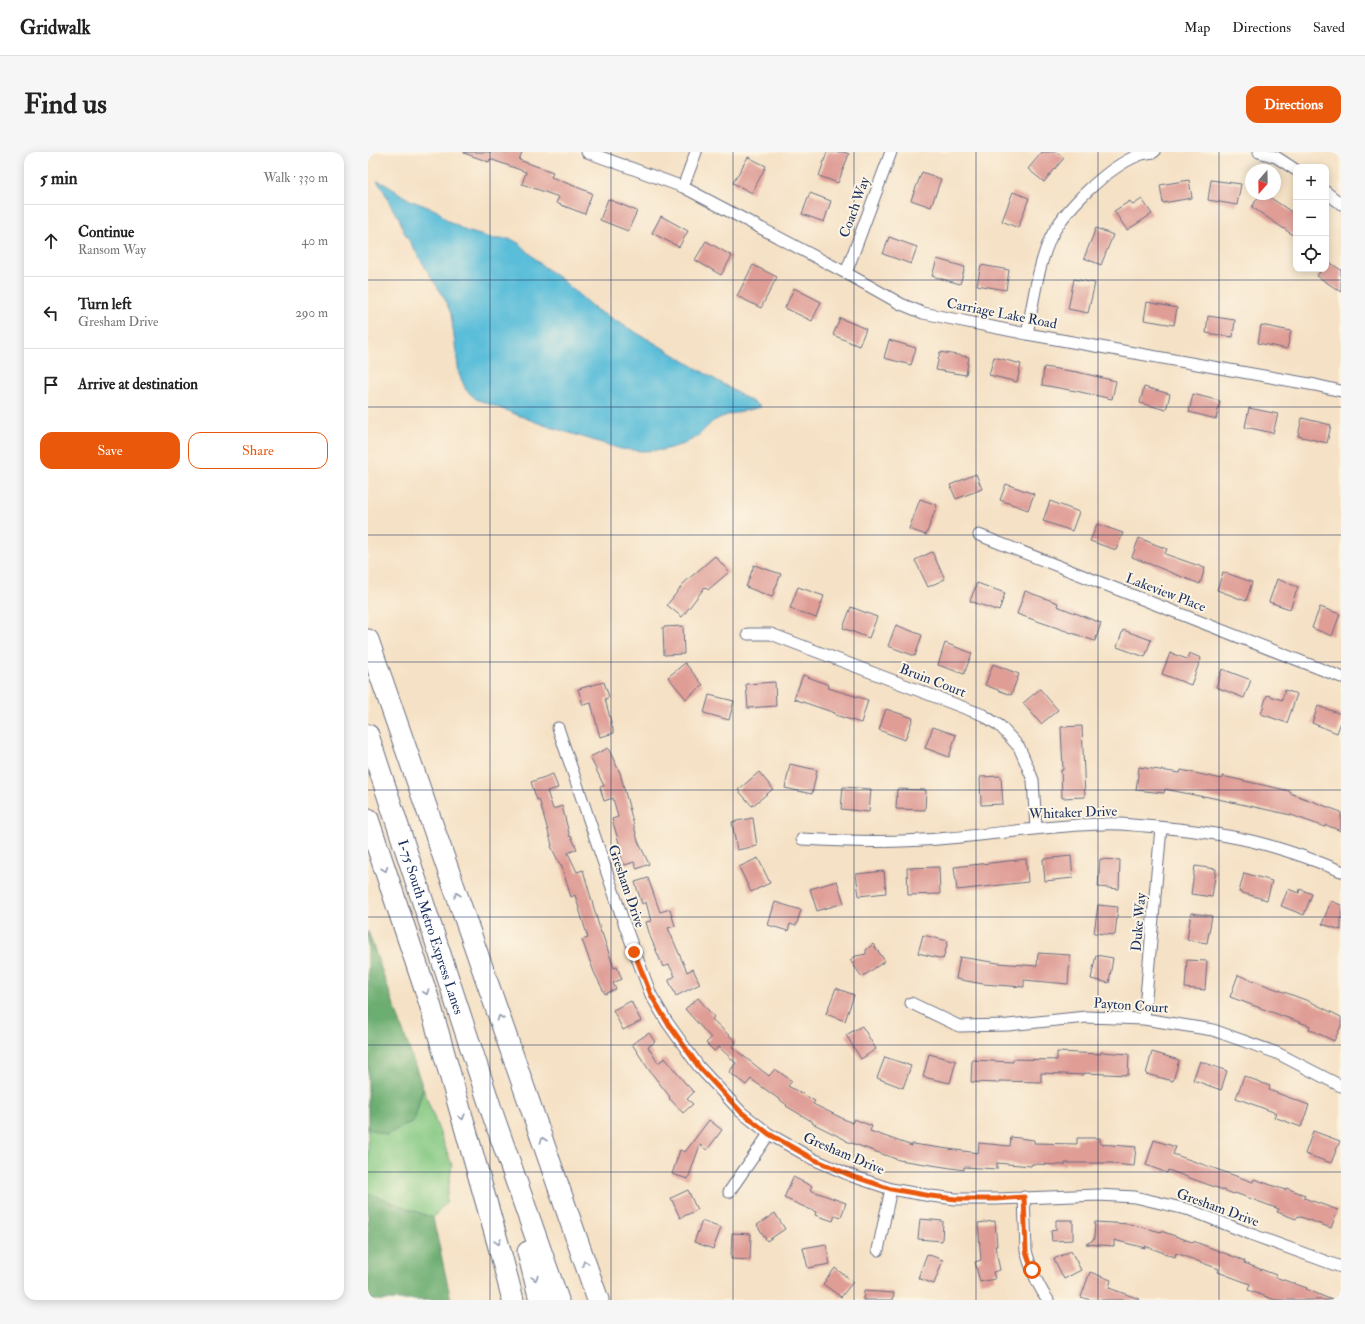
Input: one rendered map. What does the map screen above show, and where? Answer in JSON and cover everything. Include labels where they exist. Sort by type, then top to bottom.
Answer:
[{"type":"highway","points":[[368,640],[598,1300]]},
{"type":"highway","name":"I-75 South Metro Express Lanes","points":[[368,735],[494,1118],[558,1300]]},
{"type":"highway","points":[[368,819],[430,1004],[500,1247],[512,1300]]},
{"type":"highway","name":"I-75 South Metro Express Lanes","points":[[494,1118],[540,1300]]},
{"type":"street","name":"Carriage Lake Road","points":[[587,152],[683,187],[846,273],[901,304],[924,313],[1027,334],[1315,385],[1341,391]]},
{"type":"street","points":[[683,187],[696,152]]},
{"type":"street","name":"Coach Way","points":[[846,273],[891,152]]},
{"type":"street","points":[[1027,334],[1040,268],[1051,238],[1069,210],[1113,169],[1140,153],[1154,152]]},
{"type":"street","points":[[1259,152],[1276,157],[1293,168]]},
{"type":"street","points":[[1329,194],[1341,204]]},
{"type":"street","name":"Lakeview Place","points":[[979,535],[1341,677]]},
{"type":"street","name":"Bruin Court","points":[[748,634],[771,634],[983,715],[1000,726],[1019,747],[1033,780],[1036,828]]},
{"type":"street","name":"Gresham Drive","points":[[558,728],[624,923],[651,995],[667,1022],[699,1067],[741,1112],[769,1134],[813,1159],[852,1176],[891,1189],[956,1199],[1098,1195],[1135,1197],[1190,1210],[1341,1267]]},
{"type":"street","name":"Whitaker Drive","points":[[802,839],[856,842],[917,840],[949,838],[1036,828],[1104,824],[1162,828],[1219,835],[1266,844],[1303,856],[1341,871]]},
{"type":"street","name":"Duke Way","points":[[1144,1019],[1162,828]]},
{"type":"street","name":"Payton Court","points":[[911,1003],[959,1026],[1008,1025],[1086,1017],[1144,1019],[1213,1030],[1277,1053],[1341,1086]]},
{"type":"street","points":[[729,1192],[769,1134]]},
{"type":"street","points":[[878,1250],[891,1189]]},
{"type":"street","points":[[1024,1197],[1027,1255],[1036,1280],[1048,1300]]},
{"type":"green space","points":[[368,931],[423,1088],[414,1121],[386,1135],[368,1128]]},
{"type":"green space","points":[[423,1088],[452,1165],[446,1203],[433,1218],[368,1193],[368,1128],[386,1135],[414,1121]]},
{"type":"green space","points":[[368,1193],[433,1218],[451,1300],[368,1300]]},
{"type":"water","points":[[377,181],[383,183],[410,200],[438,211],[447,220],[466,231],[495,239],[511,239],[520,244],[543,266],[562,280],[595,309],[761,407],[727,415],[713,421],[698,436],[684,444],[663,450],[643,451],[621,449],[541,424],[476,399],[466,390],[459,374],[451,314],[444,297],[404,232],[399,218]]},
{"type":"building","points":[[464,152],[522,152],[519,160],[553,172],[551,177],[592,193],[585,214],[556,203],[559,197],[522,184],[526,172],[490,159],[489,162]]},
{"type":"building","points":[[827,152],[844,152],[849,154],[838,183],[819,176]]},
{"type":"building","points":[[1042,152],[1056,152],[1064,158],[1044,182],[1028,169]]},
{"type":"building","points":[[748,157],[766,166],[752,193],[733,183]]},
{"type":"building","points":[[922,172],[941,179],[931,207],[911,200]]},
{"type":"building","points":[[1189,180],[1192,198],[1163,203],[1160,185]]},
{"type":"building","points":[[1211,180],[1241,184],[1237,205],[1208,200]]},
{"type":"building","points":[[1013,192],[1029,198],[1018,228],[1002,221]]},
{"type":"building","points":[[810,193],[831,201],[824,222],[802,214]]},
{"type":"building","points":[[608,199],[637,211],[628,231],[600,220]]},
{"type":"building","points":[[1142,199],[1152,214],[1127,230],[1114,211],[1130,201],[1133,205]]},
{"type":"building","points":[[1256,200],[1274,200],[1293,213],[1293,235],[1252,207]]},
{"type":"building","points":[[661,216],[688,231],[679,247],[652,233]]},
{"type":"building","points":[[1096,228],[1113,235],[1101,265],[1084,258]]},
{"type":"building","points":[[889,237],[917,247],[911,264],[883,254]]},
{"type":"building","points":[[706,241],[732,256],[721,275],[695,260]]},
{"type":"building","points":[[937,259],[965,267],[960,284],[932,276]]},
{"type":"building","points":[[1329,262],[1341,270],[1341,292],[1317,276],[1320,272],[1329,272]]},
{"type":"building","points":[[753,265],[777,277],[761,308],[737,296]]},
{"type":"building","points":[[981,265],[1009,270],[1006,290],[977,285]]},
{"type":"building","points":[[1074,279],[1095,283],[1088,313],[1068,309]]},
{"type":"building","points":[[794,288],[821,302],[812,321],[785,308]]},
{"type":"building","points":[[1147,302],[1177,308],[1174,325],[1144,320]]},
{"type":"building","points":[[1208,316],[1235,320],[1233,337],[1206,333]]},
{"type":"building","points":[[840,318],[866,329],[859,346],[833,335]]},
{"type":"building","points":[[1261,325],[1291,331],[1287,349],[1258,343]]},
{"type":"building","points":[[889,340],[916,348],[911,365],[884,358]]},
{"type":"building","points":[[940,352],[969,357],[966,375],[936,370]]},
{"type":"building","points":[[994,357],[1021,364],[1017,382],[989,375]]},
{"type":"building","points":[[1044,367],[1077,372],[1116,381],[1112,399],[1042,385]]},
{"type":"building","points":[[1144,387],[1170,394],[1166,410],[1140,403]]},
{"type":"building","points":[[1193,394],[1220,401],[1216,419],[1189,412]]},
{"type":"building","points":[[1249,408],[1278,414],[1273,433],[1245,427]]},
{"type":"building","points":[[1302,418],[1331,425],[1327,443],[1298,436]]},
{"type":"building","points":[[976,474],[982,489],[956,499],[950,485]]},
{"type":"building","points":[[1006,484],[1034,494],[1028,510],[1000,500]]},
{"type":"building","points":[[920,499],[937,505],[926,535],[909,529]]},
{"type":"building","points":[[1050,501],[1079,512],[1072,531],[1043,521]]},
{"type":"building","points":[[1097,524],[1123,533],[1116,550],[1090,541]]},
{"type":"building","points":[[1139,538],[1167,549],[1165,554],[1205,568],[1200,584],[1132,557]]},
{"type":"building","points":[[932,552],[945,579],[928,587],[915,560]]},
{"type":"building","points":[[715,556],[729,572],[708,590],[705,587],[682,617],[667,605],[685,582]]},
{"type":"building","points":[[754,565],[781,574],[772,597],[746,587]]},
{"type":"building","points":[[1223,572],[1252,582],[1246,601],[1217,590]]},
{"type":"building","points":[[1277,579],[1298,587],[1290,609],[1269,602]]},
{"type":"building","points":[[977,583],[1005,593],[999,611],[970,601]]},
{"type":"building","points":[[798,587],[824,596],[816,618],[790,608]]},
{"type":"building","points":[[1025,591],[1058,603],[1057,606],[1101,623],[1095,641],[1017,614]]},
{"type":"building","points":[[851,607],[877,617],[869,638],[843,628]]},
{"type":"building","points":[[1320,607],[1340,614],[1332,636],[1312,628]]},
{"type":"building","points":[[896,625],[922,635],[915,656],[888,646]]},
{"type":"building","points":[[683,626],[684,654],[664,655],[663,627]]},
{"type":"building","points":[[1123,630],[1151,640],[1145,657],[1117,647]]},
{"type":"building","points":[[945,643],[972,653],[964,674],[938,665]]},
{"type":"building","points":[[1170,653],[1187,659],[1189,653],[1201,658],[1191,685],[1162,674]]},
{"type":"building","points":[[685,663],[703,685],[686,699],[668,677]]},
{"type":"building","points":[[993,664],[1019,674],[1011,695],[985,685]]},
{"type":"building","points":[[1222,669],[1251,680],[1244,698],[1216,687]]},
{"type":"building","points":[[803,675],[829,685],[828,688],[868,700],[861,723],[835,715],[835,713],[794,699]]},
{"type":"building","points":[[604,682],[609,697],[605,699],[614,733],[600,737],[591,703],[583,705],[578,689]]},
{"type":"building","points":[[775,682],[776,706],[748,708],[746,684]]},
{"type":"building","points":[[1040,689],[1058,710],[1041,724],[1023,703]]},
{"type":"building","points":[[1285,690],[1297,694],[1287,723],[1261,714],[1267,695],[1282,700]]},
{"type":"building","points":[[709,695],[734,701],[729,720],[704,713]]},
{"type":"building","points":[[1318,706],[1341,714],[1341,722],[1337,733],[1312,723]]},
{"type":"building","points":[[886,709],[913,718],[905,740],[879,730]]},
{"type":"building","points":[[1082,726],[1085,797],[1062,798],[1061,770],[1063,770],[1061,727]]},
{"type":"building","points":[[933,727],[956,735],[949,757],[925,748]]},
{"type":"building","points":[[608,748],[620,773],[638,841],[649,864],[637,869],[634,862],[625,865],[620,854],[622,853],[612,819],[618,817],[613,798],[604,801],[600,787],[604,786],[590,757]]},
{"type":"building","points":[[790,764],[817,770],[812,794],[785,788]]},
{"type":"building","points":[[1139,767],[1180,773],[1181,770],[1222,779],[1222,776],[1290,791],[1290,793],[1341,812],[1341,831],[1291,815],[1204,796],[1165,789],[1164,793],[1136,790]]},
{"type":"building","points":[[759,772],[773,789],[752,806],[738,790]]},
{"type":"building","points":[[553,774],[558,788],[547,791],[553,809],[562,806],[570,837],[571,836],[577,849],[568,853],[577,872],[583,870],[601,933],[614,968],[617,967],[622,979],[613,983],[616,989],[605,994],[594,972],[582,940],[588,938],[575,895],[571,897],[561,864],[560,865],[551,846],[552,845],[539,799],[537,800],[531,782]]},
{"type":"building","points":[[1001,776],[1003,804],[981,805],[980,777]]},
{"type":"building","points":[[843,787],[871,789],[869,812],[841,809]]},
{"type":"building","points":[[897,789],[926,790],[925,810],[896,809]]},
{"type":"building","points":[[753,818],[757,846],[737,850],[732,822]]},
{"type":"building","points":[[1071,856],[1073,878],[1045,881],[1043,859]]},
{"type":"building","points":[[758,858],[770,883],[751,892],[739,867]]},
{"type":"building","points":[[1026,859],[1028,882],[957,890],[954,867]]},
{"type":"building","points":[[1100,859],[1120,860],[1119,889],[1098,887]]},
{"type":"building","points":[[1195,866],[1216,869],[1212,897],[1191,894]]},
{"type":"building","points":[[939,867],[940,894],[908,895],[907,868]]},
{"type":"building","points":[[884,871],[886,893],[859,896],[856,874]]},
{"type":"building","points":[[1244,873],[1272,881],[1267,900],[1239,892]]},
{"type":"building","points":[[648,878],[660,912],[670,909],[675,926],[668,928],[687,972],[693,969],[700,984],[676,996],[669,981],[675,976],[669,965],[663,967],[650,936],[646,922],[651,921],[646,902],[642,904],[635,882]]},
{"type":"building","points":[[837,881],[844,903],[817,911],[810,889]]},
{"type":"building","points":[[1288,889],[1299,893],[1300,889],[1312,894],[1304,915],[1281,906]]},
{"type":"building","points":[[1331,901],[1341,905],[1341,930],[1322,924]]},
{"type":"building","points":[[775,902],[801,910],[796,926],[790,924],[788,931],[768,925]]},
{"type":"building","points":[[1098,905],[1118,907],[1115,935],[1094,933]]},
{"type":"building","points":[[1191,913],[1212,916],[1207,943],[1187,940]]},
{"type":"building","points":[[923,935],[948,941],[943,959],[918,953]]},
{"type":"building","points":[[873,944],[885,961],[862,977],[850,960],[856,956],[866,954],[866,950]]},
{"type":"building","points":[[1038,953],[1070,955],[1068,984],[1024,980],[1024,987],[983,984],[956,979],[960,957],[998,963],[1037,966]]},
{"type":"building","points":[[1096,955],[1113,958],[1109,983],[1091,979]]},
{"type":"building","points":[[1187,960],[1207,961],[1205,990],[1185,988]]},
{"type":"building","points":[[1238,975],[1311,1002],[1341,1017],[1341,1026],[1334,1041],[1309,1029],[1310,1026],[1230,997]]},
{"type":"building","points":[[836,988],[854,995],[845,1021],[826,1014]]},
{"type":"building","points":[[698,998],[714,1017],[712,1019],[736,1042],[732,1047],[769,1076],[775,1069],[792,1081],[788,1086],[815,1101],[813,1104],[852,1123],[854,1119],[872,1126],[870,1131],[912,1146],[912,1144],[978,1153],[979,1143],[1010,1146],[1011,1137],[1034,1140],[1034,1143],[1077,1144],[1077,1138],[1100,1138],[1100,1144],[1136,1147],[1134,1166],[1113,1163],[1065,1163],[1065,1165],[1032,1164],[1031,1166],[997,1163],[997,1169],[964,1167],[964,1170],[899,1160],[846,1141],[812,1123],[813,1122],[786,1106],[787,1105],[751,1079],[746,1085],[729,1072],[736,1063],[719,1047],[714,1051],[706,1043],[711,1038],[685,1009]]},
{"type":"building","points":[[631,1001],[641,1021],[623,1030],[613,1010]]},
{"type":"building","points":[[862,1026],[876,1049],[861,1059],[846,1035]]},
{"type":"building","points":[[649,1033],[655,1042],[648,1047],[658,1063],[665,1058],[694,1092],[687,1099],[693,1104],[683,1113],[669,1098],[670,1097],[649,1070],[632,1044]]},
{"type":"building","points":[[1057,1052],[1101,1054],[1101,1052],[1129,1054],[1128,1075],[1041,1073],[1041,1082],[971,1082],[972,1060],[1013,1062],[1013,1059],[1057,1060]]},
{"type":"building","points":[[1152,1052],[1179,1060],[1173,1081],[1146,1074]]},
{"type":"building","points":[[929,1054],[956,1061],[950,1083],[923,1077]]},
{"type":"building","points":[[885,1057],[911,1066],[903,1088],[877,1078]]},
{"type":"building","points":[[1200,1061],[1227,1071],[1221,1090],[1193,1080]]},
{"type":"building","points":[[1244,1076],[1270,1086],[1269,1090],[1309,1105],[1301,1127],[1274,1117],[1276,1113],[1236,1098]]},
{"type":"building","points":[[709,1120],[722,1130],[707,1150],[700,1145],[688,1179],[672,1174],[680,1150],[685,1152]]},
{"type":"building","points":[[1313,1131],[1340,1141],[1331,1163],[1305,1154]]},
{"type":"building","points":[[1154,1140],[1176,1147],[1173,1154],[1253,1182],[1254,1179],[1285,1190],[1286,1188],[1305,1195],[1304,1198],[1338,1210],[1331,1228],[1298,1216],[1296,1219],[1277,1212],[1279,1209],[1235,1193],[1234,1194],[1168,1170],[1167,1173],[1146,1165]]},
{"type":"building","points":[[793,1177],[812,1186],[810,1190],[846,1203],[841,1217],[835,1215],[833,1221],[815,1215],[816,1212],[784,1198]]},
{"type":"building","points":[[688,1190],[697,1210],[680,1218],[671,1198]]},
{"type":"building","points":[[775,1213],[785,1229],[767,1241],[757,1225]]},
{"type":"building","points":[[920,1219],[943,1221],[942,1241],[918,1239]]},
{"type":"building","points":[[1056,1220],[1073,1220],[1073,1240],[1052,1241],[1051,1231],[1056,1230]]},
{"type":"building","points":[[702,1221],[721,1228],[713,1249],[694,1242]]},
{"type":"building","points":[[995,1221],[997,1246],[995,1246],[1000,1270],[993,1272],[995,1279],[980,1282],[975,1262],[981,1260],[978,1223]]},
{"type":"building","points":[[1095,1222],[1130,1224],[1161,1231],[1192,1242],[1193,1241],[1245,1261],[1244,1263],[1276,1275],[1275,1277],[1307,1288],[1306,1289],[1332,1300],[1275,1300],[1248,1290],[1250,1284],[1218,1272],[1219,1269],[1176,1253],[1175,1257],[1145,1246],[1145,1248],[1114,1240],[1114,1246],[1086,1244],[1094,1240]]},
{"type":"building","points":[[732,1233],[751,1234],[750,1260],[731,1259]]},
{"type":"building","points":[[826,1244],[830,1264],[808,1268],[803,1248]]},
{"type":"building","points":[[1071,1251],[1081,1270],[1064,1279],[1054,1259]]},
{"type":"building","points":[[927,1254],[943,1260],[934,1284],[918,1278]]},
{"type":"building","points":[[835,1268],[853,1282],[841,1297],[823,1284]]},
{"type":"building","points":[[1090,1272],[1111,1280],[1109,1288],[1139,1300],[1090,1300],[1081,1297]]},
{"type":"building","points":[[864,1291],[894,1293],[893,1300],[863,1300]]},
{"type":"route","points":[[634,952],[651,995],[667,1022],[699,1067],[741,1112],[769,1134],[813,1159],[870,1183],[909,1193],[956,1199],[1024,1197],[1026,1251],[1032,1270]]}]
